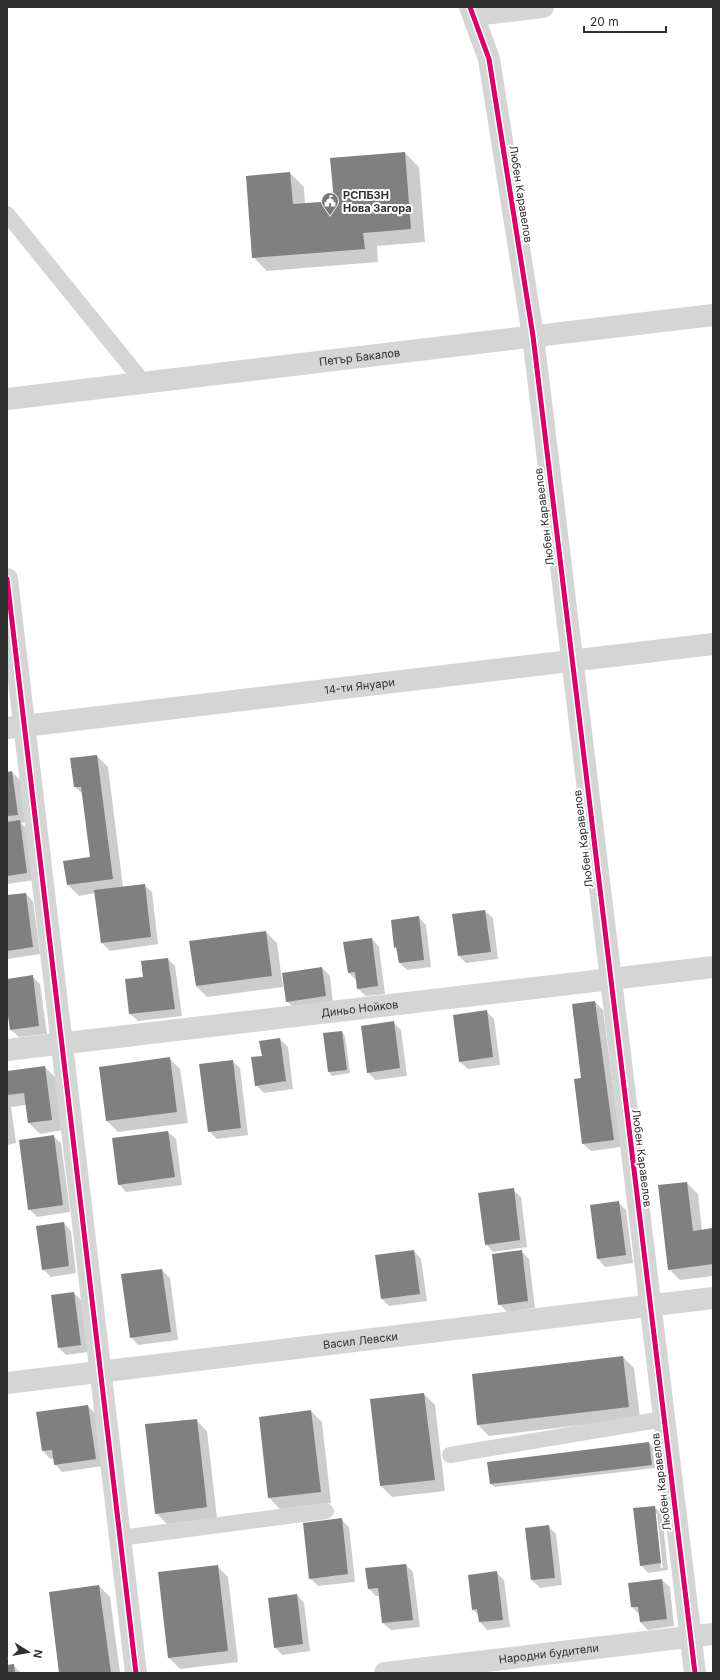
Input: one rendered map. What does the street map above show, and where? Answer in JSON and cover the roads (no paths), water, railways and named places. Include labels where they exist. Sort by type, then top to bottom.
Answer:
[{"type":"street","points":[[476,10],[543,7]]},
{"type":"street","name":"Любен Каравелов","points":[[476,10],[489,59],[533,336],[695,1673]]},
{"type":"street","name":"Петър Бакалов","points":[[7,399],[713,315]]},
{"type":"street","points":[[7,579],[16,727],[62,1044],[136,1673]]},
{"type":"street","name":"14-ти Януари","points":[[16,727],[713,644]]},
{"type":"street","name":"Диньо Нойков","points":[[7,1050],[713,967]]},
{"type":"street","name":"Васил Левски","points":[[7,1383],[713,1298]]},
{"type":"street","name":"Народни будители","points":[[385,1673],[713,1634]]},
{"type":"lane","points":[[7,214],[144,383]]},
{"type":"lane","points":[[450,1455],[664,1420]]},
{"type":"lane","points":[[120,1538],[326,1511]]},
{"type":"place","name":"РСПБЗН Нова Загора","points":[[330,216]]}]
